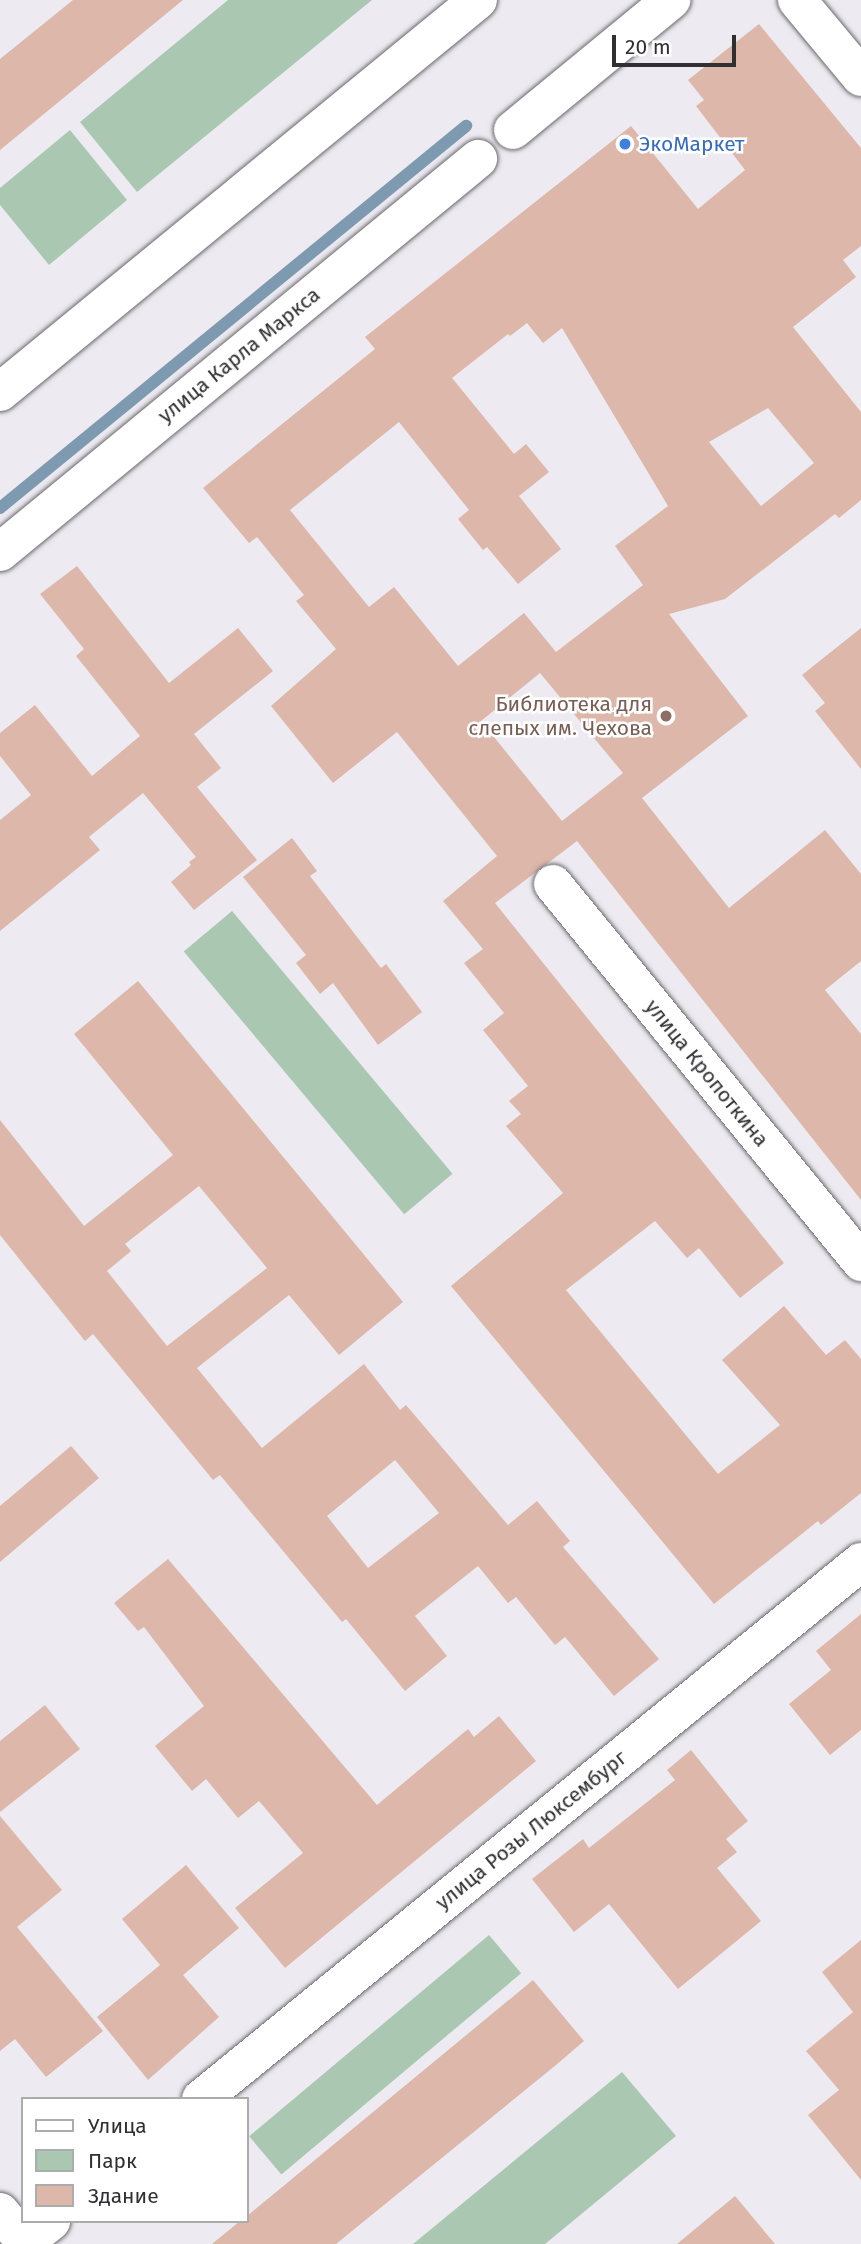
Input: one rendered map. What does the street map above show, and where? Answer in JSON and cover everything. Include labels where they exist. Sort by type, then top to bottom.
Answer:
[{"type":"street","points":[[0,392],[478,0]]},
{"type":"street","points":[[513,130],[671,0]]},
{"type":"street","points":[[797,0],[861,77]]},
{"type":"street","name":"улица Карла Маркса","points":[[0,552],[478,159]]},
{"type":"street","name":"улица Кропоткина","points":[[553,884],[861,1262]]},
{"type":"street","name":"улица Розы Люксембург","points":[[203,2097],[861,1562]]},
{"type":"street","points":[[0,2212],[31,2238]]},
{"type":"green space","points":[[228,0],[372,0],[137,192],[80,122]]},
{"type":"green space","points":[[70,130],[127,200],[49,265],[0,205],[0,188]]},
{"type":"green space","points":[[232,911],[452,1174],[404,1214],[184,951]]},
{"type":"green space","points":[[489,1935],[521,1973],[281,2174],[249,2136]]},
{"type":"green space","points":[[622,2072],[676,2136],[545,2244],[413,2244]]},
{"type":"building","points":[[73,0],[183,0],[0,150],[0,59]]},
{"type":"building","points":[[759,24],[861,148],[861,246],[843,260],[856,277],[793,327],[861,412],[861,500],[839,518],[835,514],[725,599],[669,614],[748,716],[642,798],[729,908],[825,830],[861,874],[861,961],[825,990],[861,1034],[861,1200],[577,841],[495,903],[784,1263],[740,1298],[699,1248],[687,1258],[655,1221],[566,1290],[718,1474],[780,1425],[722,1360],[784,1306],[826,1355],[845,1340],[861,1359],[861,1493],[821,1525],[818,1521],[714,1604],[451,1286],[563,1193],[506,1126],[521,1114],[509,1101],[528,1086],[483,1030],[504,1013],[464,963],[483,949],[443,901],[497,856],[397,732],[333,783],[271,706],[336,649],[296,601],[304,595],[257,537],[249,543],[203,488],[375,349],[365,337],[631,126],[698,209],[745,170],[696,106],[704,100],[688,80]],"holes":[[[527,323],[543,343],[562,328],[668,506],[615,546],[643,585],[556,652],[524,613],[458,666],[394,587],[369,607],[290,510],[399,422],[469,510],[458,519],[483,550],[487,547],[518,584],[561,549],[519,496],[549,472],[526,444],[514,454],[452,378],[508,334],[510,336]],[[768,408],[814,463],[761,506],[709,442]],[[540,673],[623,773],[562,821],[481,721]]]},
{"type":"building","points":[[77,566],[169,683],[238,628],[273,671],[194,734],[221,768],[197,787],[257,860],[194,910],[171,882],[191,865],[189,862],[196,857],[143,793],[89,837],[100,850],[0,931],[0,820],[31,795],[0,756],[0,733],[35,705],[92,776],[140,736],[76,656],[84,649],[40,594]]},
{"type":"building","points":[[861,628],[861,769],[815,711],[825,703],[802,675]]},
{"type":"building","points":[[292,838],[317,871],[310,876],[381,968],[386,964],[422,1012],[378,1045],[333,983],[320,994],[296,963],[306,955],[243,877]]},
{"type":"building","points":[[138,981],[403,1302],[339,1355],[289,1295],[197,1368],[262,1448],[364,1364],[400,1410],[406,1405],[508,1525],[537,1501],[570,1541],[563,1547],[659,1659],[614,1696],[565,1637],[555,1645],[516,1597],[508,1603],[478,1566],[415,1616],[447,1656],[405,1691],[346,1619],[342,1622],[220,1475],[213,1480],[93,1334],[85,1341],[0,1235],[0,1120],[84,1226],[173,1155],[74,1034]],"holes":[[[199,1186],[267,1268],[167,1346],[107,1271],[131,1251],[125,1244]],[[395,1460],[439,1513],[368,1568],[327,1516]]]},
{"type":"building","points":[[71,1446],[99,1478],[0,1562],[0,1506]]},
{"type":"building","points":[[168,1559],[377,1805],[468,1729],[474,1737],[499,1716],[536,1761],[285,1968],[235,1908],[303,1853],[259,1801],[238,1818],[206,1779],[192,1791],[155,1746],[204,1706],[144,1627],[138,1631],[114,1603]]},
{"type":"building","points":[[861,1614],[861,1730],[830,1755],[789,1704],[831,1670],[816,1651]]},
{"type":"building","points":[[45,1705],[80,1749],[0,1812],[0,1741]]},
{"type":"building","points":[[691,1750],[748,1821],[726,1839],[737,1852],[717,1868],[761,1921],[678,1989],[609,1904],[574,1932],[532,1879],[583,1839],[589,1848],[675,1780],[667,1770]]},
{"type":"building","points":[[0,1816],[62,1890],[17,1927],[103,2031],[46,2077],[15,2039],[0,2051]]},
{"type":"building","points":[[186,1865],[239,1928],[183,1975],[219,2017],[148,2080],[97,2017],[160,1965],[122,1919]]},
{"type":"building","points":[[861,1940],[861,2180],[808,2115],[839,2090],[806,2051],[853,2012],[822,1972]]},
{"type":"building","points":[[533,1980],[584,2041],[336,2244],[212,2244],[238,2223],[248,2223],[248,2215]]},
{"type":"building","points":[[735,2196],[775,2244],[677,2244]]},
{"type":"waterway","points":[[0,508],[466,126]]},
{"type":"place","name":"ЭкоМаркет","points":[[625,144]]},
{"type":"place","name":"Библиотека для слепых им. Чехова","points":[[666,716]]}]
